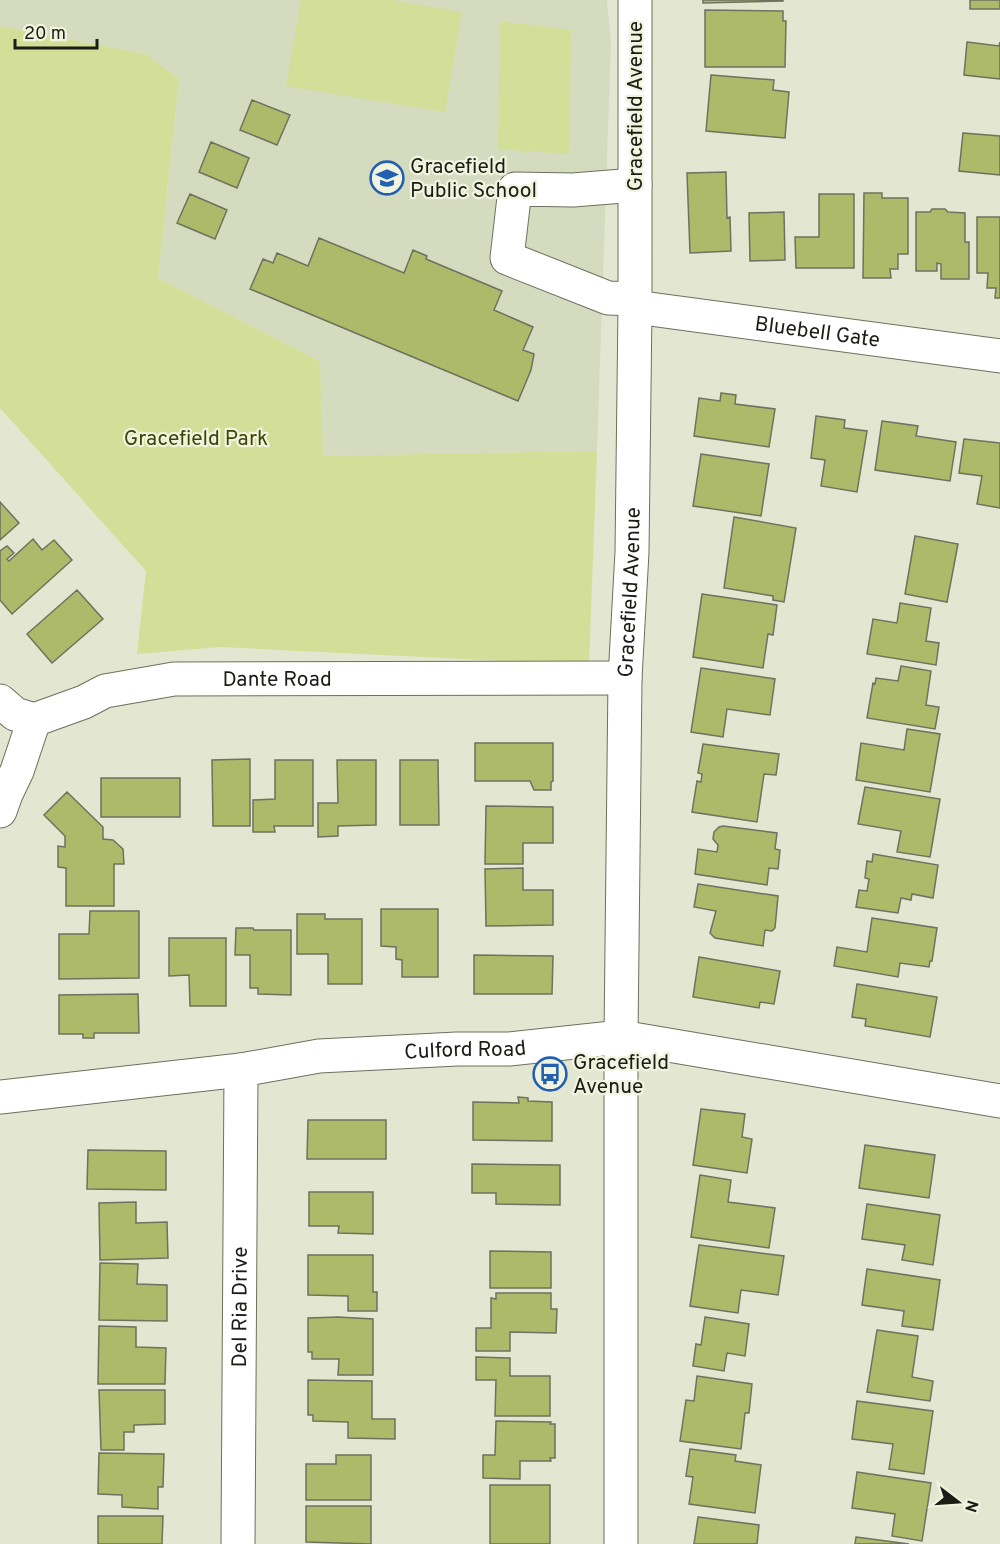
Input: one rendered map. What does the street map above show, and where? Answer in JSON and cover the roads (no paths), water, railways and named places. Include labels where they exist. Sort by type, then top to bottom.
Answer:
[{"type":"street","name":"Gracefield Avenue","points":[[621,1544],[621,1037],[625,678],[632,552],[635,0]]},
{"type":"street","name":"Bluebell Gate","points":[[635,185],[573,190],[515,189],[507,258],[608,298],[1000,356]]},
{"type":"street","name":"Dante Road","points":[[34,720],[84,702],[105,691],[174,679],[625,678]]},
{"type":"street","points":[[0,701],[15,714],[34,720],[17,771],[0,811]]},
{"type":"street","name":"Culford Road","points":[[0,1097],[241,1070],[320,1056],[457,1049],[509,1049],[621,1037],[1000,1101]]},
{"type":"street","name":"Del Ria Drive","points":[[238,1544],[241,1070]]},
{"type":"place","name":"Gracefield Public School","points":[[387,178]]},
{"type":"place","name":"Gracefield Avenue","points":[[550,1074]]},
{"type":"park label","name":"Gracefield Park","points":[[196,438]]}]
